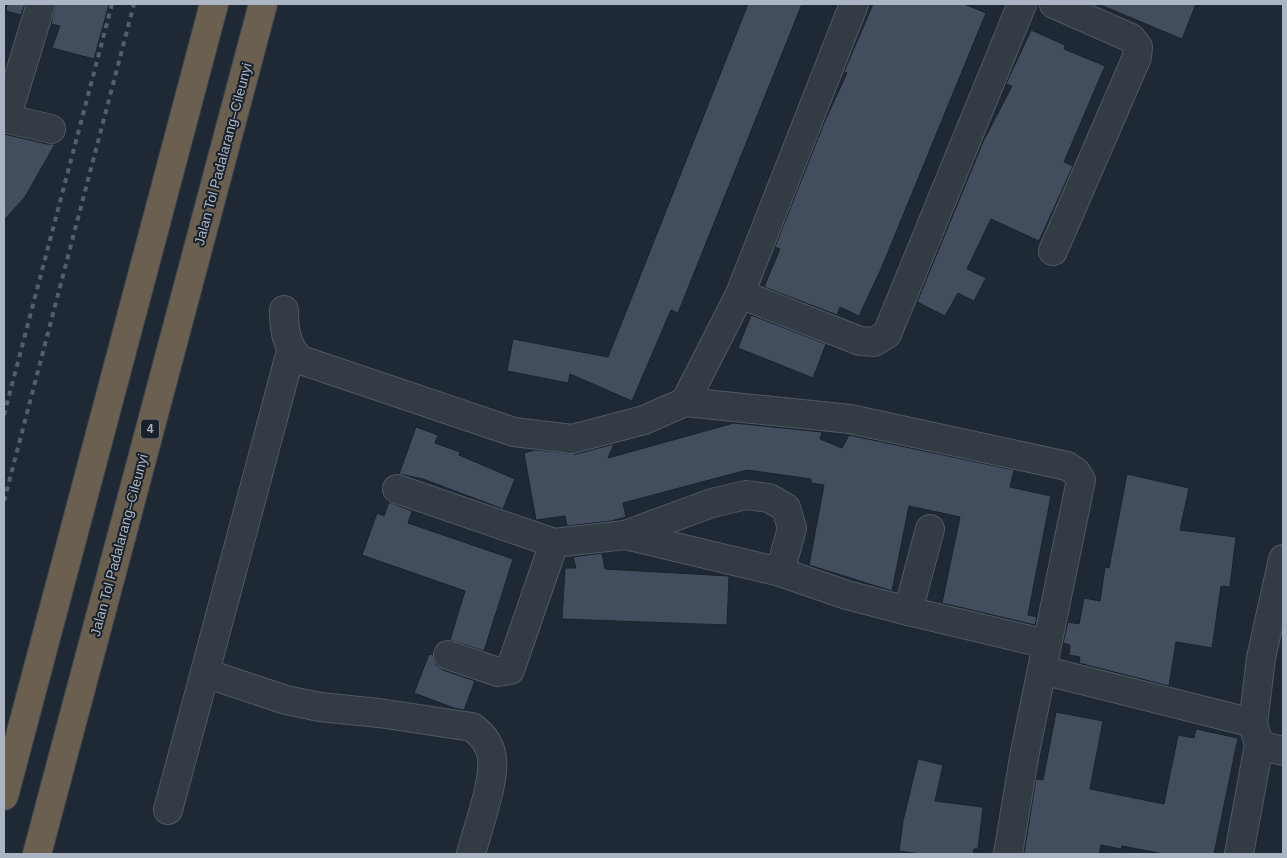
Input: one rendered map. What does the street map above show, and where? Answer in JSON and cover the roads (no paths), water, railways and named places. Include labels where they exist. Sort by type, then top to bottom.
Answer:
[{"type":"highway","points":[[4,796],[214,4]]},
{"type":"highway","name":"Jalan Tol Padalarang–Cileunyi","points":[[37,854],[262,4]]},
{"type":"street","points":[[41,4],[5,118],[51,130]]},
{"type":"street","points":[[685,402],[740,294],[854,4]]},
{"type":"street","points":[[740,294],[860,341],[874,342],[887,334],[1022,4]]},
{"type":"street","points":[[1053,251],[1137,57],[1138,47],[1131,38],[1054,4]]},
{"type":"street","points":[[284,310],[284,326],[291,350],[301,360],[514,432],[572,439],[644,420],[685,402],[850,419],[1067,466],[1076,472],[1081,480],[1047,644],[1008,854]]},
{"type":"street","points":[[168,810],[291,350]]},
{"type":"street","points":[[397,489],[554,543],[625,535],[712,503],[746,495],[769,498],[786,508],[792,528],[780,572]]},
{"type":"street","points":[[908,611],[930,528]]},
{"type":"street","points":[[625,535],[780,572],[847,595],[1047,644]]},
{"type":"street","points":[[448,655],[498,672],[510,670],[554,543]]},
{"type":"street","points":[[1239,854],[1265,740],[1261,658],[1283,559]]},
{"type":"street","points":[[1042,670],[1265,740]]},
{"type":"street","points":[[205,673],[286,700],[320,707],[379,713],[472,727],[489,746],[493,760],[490,782],[471,854]]},
{"type":"railway","points":[[4,415],[112,4]]},
{"type":"railway","points":[[4,501],[134,4]]}]
